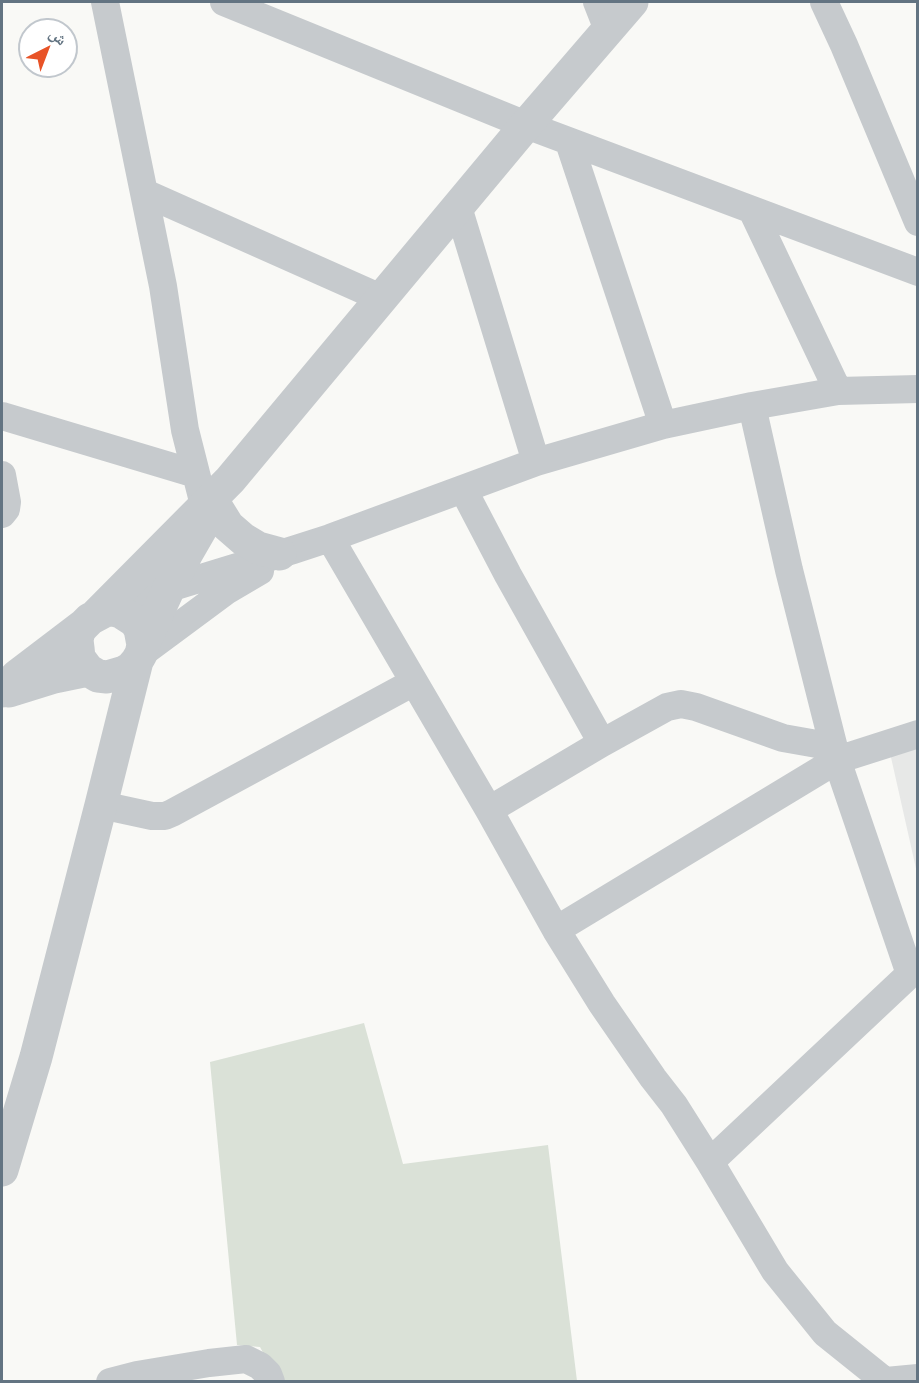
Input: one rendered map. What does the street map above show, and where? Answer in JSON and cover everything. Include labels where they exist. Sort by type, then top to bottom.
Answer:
[{"type":"street","points":[[105,2],[163,286],[185,430],[196,474],[228,526],[243,539],[258,548],[287,552]]},
{"type":"street","points":[[224,2],[284,14],[526,125],[918,272]]},
{"type":"street","points":[[114,754],[110,725],[93,673],[79,658],[77,640],[79,631],[98,616],[214,501],[526,125],[603,16],[632,2]]},
{"type":"street","points":[[825,2],[918,222]]},
{"type":"street","points":[[569,142],[663,425]]},
{"type":"street","points":[[145,193],[381,298]]},
{"type":"street","points":[[458,207],[536,462]]},
{"type":"street","points":[[752,210],[838,391]]},
{"type":"street","points":[[2,692],[17,676],[98,616],[169,588],[330,538],[536,462],[663,425],[752,406],[838,391],[918,389]]},
{"type":"street","points":[[710,1162],[914,974],[835,753],[789,570],[752,406]]},
{"type":"street","points":[[2,416],[196,474]]},
{"type":"street","points":[[2,475],[7,502],[2,514]]},
{"type":"street","points":[[463,489],[508,575],[602,743]]},
{"type":"street","points":[[2,692],[54,678],[93,673],[107,677],[131,668],[214,501]]},
{"type":"street","points":[[330,538],[489,810],[556,930],[602,1004],[674,1105],[775,1271],[825,1333],[886,1381],[918,1378]]},
{"type":"street","points":[[140,653],[226,591],[287,552]]},
{"type":"street","points":[[2,1170],[36,1057],[140,653],[142,637],[135,621],[121,612],[98,616]]},
{"type":"street","points":[[102,805],[152,816],[165,816],[414,682]]},
{"type":"street","points":[[489,810],[667,707],[681,704],[835,753]]},
{"type":"street","points":[[556,930],[799,783],[835,753],[918,734]]},
{"type":"street","points":[[783,738],[799,783]]},
{"type":"street","points":[[110,1382],[137,1375],[246,1359],[260,1366],[268,1374],[271,1382]]},
{"type":"shaded area","points":[[917,734],[917,873],[888,744]]},
{"type":"shaded area","points":[[364,1023],[403,1164],[548,1145],[577,1381],[278,1381],[260,1347],[237,1345],[210,1062]]}]
